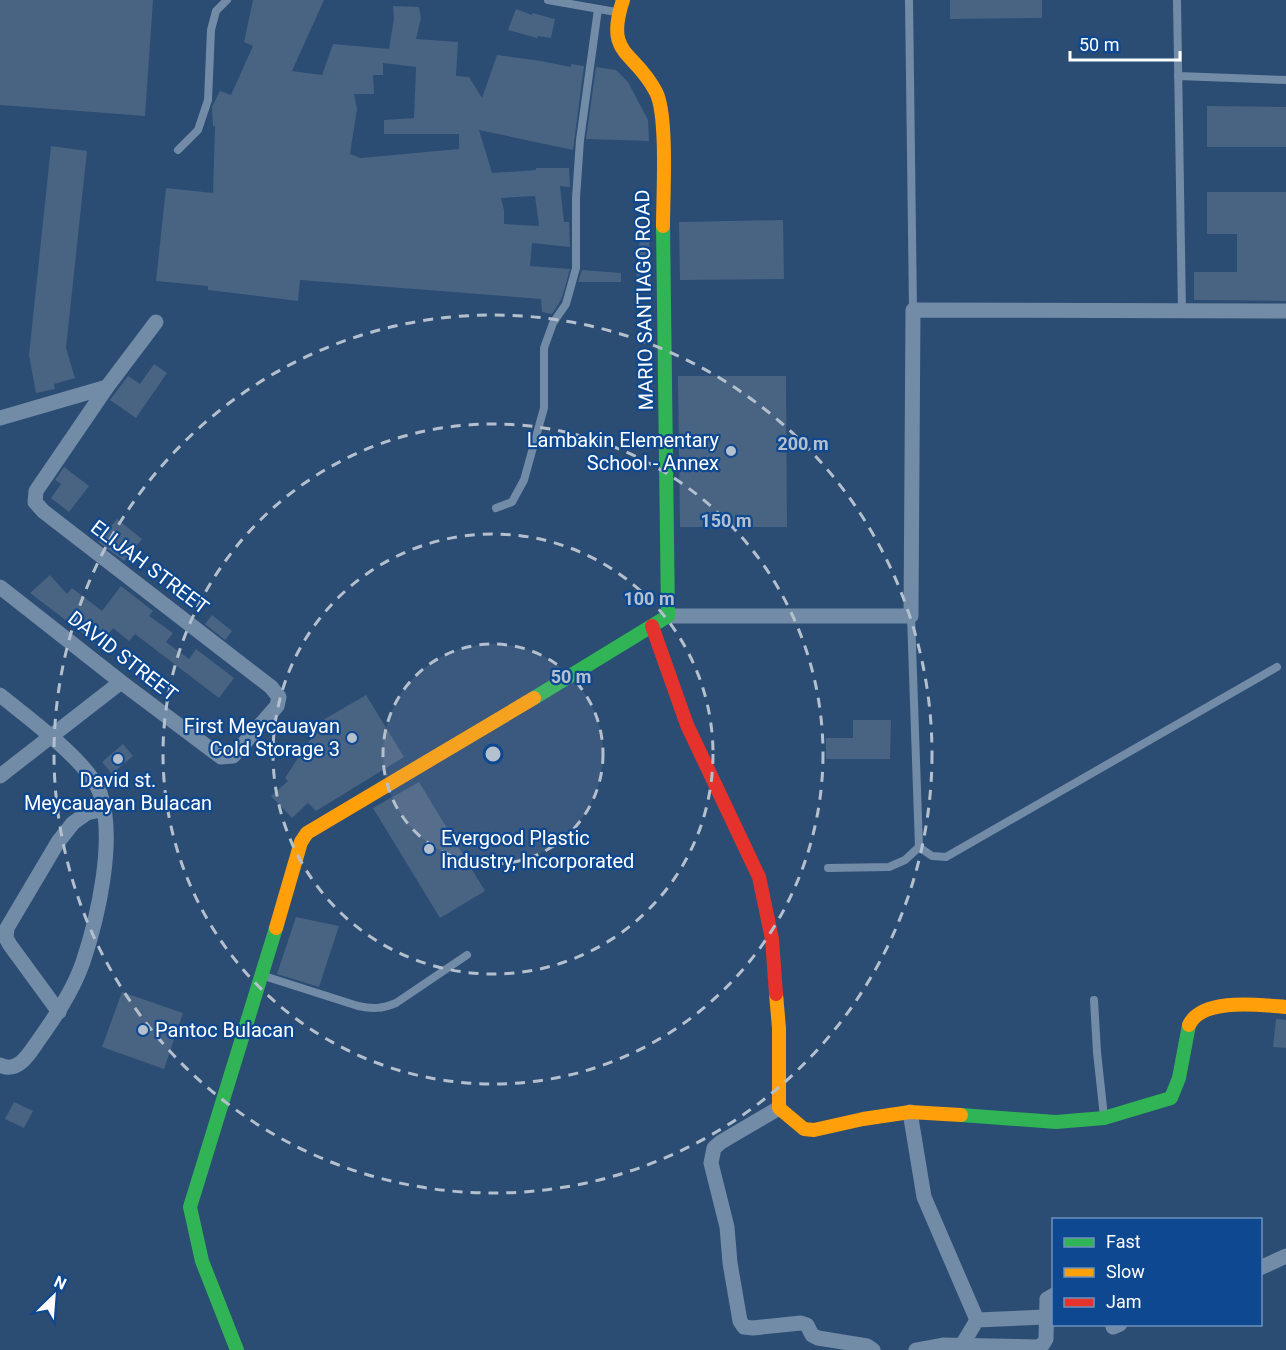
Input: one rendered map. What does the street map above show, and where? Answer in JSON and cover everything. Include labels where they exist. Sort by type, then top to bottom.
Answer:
[{"type":"street","name":"MARIO SANTIAGO ROAD","points":[[620,6],[614,28],[616,36],[621,48],[656,93],[662,124],[668,616]]},
{"type":"street","points":[[237,1350],[222,1317],[196,1240],[190,1207],[301,842],[307,833],[498,722],[668,616],[911,616],[913,310],[1286,311]]},
{"type":"street","name":"ELIJAH STREET","points":[[156,322],[107,387],[36,491],[35,502],[43,511],[271,687],[279,697],[277,706],[233,756],[221,757]]},
{"type":"street","points":[[0,418],[107,387]]},
{"type":"street","name":"DAVID STREET","points":[[0,586],[121,682],[221,757]]},
{"type":"street","points":[[652,626],[687,724],[759,877],[772,939],[779,1028],[779,1108],[804,1129],[814,1130],[910,1112],[1056,1122],[1104,1118],[1171,1098],[1178,1082],[1188,1027],[1192,1019],[1200,1013],[1213,1008],[1253,1005],[1286,1007]]},
{"type":"street","points":[[0,776],[52,738],[121,682]]},
{"type":"street","points":[[0,695],[92,775],[100,792],[106,822],[105,860],[99,897],[82,964],[58,1012],[26,1058],[16,1066],[2,1066]]},
{"type":"street","points":[[58,1012],[10,945],[6,938],[7,928],[58,842],[73,823],[87,813],[104,809]]},
{"type":"street","points":[[779,1108],[721,1142],[712,1154],[714,1181],[727,1227],[730,1263],[740,1321],[744,1327],[753,1328],[801,1323],[807,1325],[812,1335],[818,1338],[867,1346],[873,1350]]},
{"type":"street","points":[[910,1112],[924,1197],[977,1320]]},
{"type":"street","points":[[1262,1267],[1286,1256]]},
{"type":"street","points":[[916,1350],[943,1344],[1038,1347],[1046,1339],[1047,1299],[1052,1296]]},
{"type":"street","points":[[977,1320],[1046,1317]]},
{"type":"street","points":[[962,1345],[977,1320]]},
{"type":"lane","points":[[178,150],[198,130],[208,100],[211,30],[216,11],[227,0]]},
{"type":"lane","points":[[548,0],[598,9],[620,6]]},
{"type":"lane","points":[[909,0],[913,310]]},
{"type":"lane","points":[[1177,0],[1182,312]]},
{"type":"lane","points":[[496,508],[512,502],[524,480],[544,408],[544,348],[554,323],[566,304],[576,268],[576,198],[580,140],[598,9]]},
{"type":"lane","points":[[1178,76],[1286,80]]},
{"type":"lane","points":[[828,868],[889,867],[905,860],[919,847],[911,616]]},
{"type":"lane","points":[[919,847],[932,856],[946,857],[1277,667]]},
{"type":"lane","points":[[262,975],[358,1006],[372,1009],[384,1008],[396,1003],[467,955]]},
{"type":"lane","points":[[1094,999],[1104,1118]]},
{"type":"building","points":[[0,0],[153,0],[145,116],[0,105]]},
{"type":"building","points":[[253,0],[324,0],[292,71],[322,75],[333,44],[389,49],[394,18],[393,6],[419,7],[421,18],[416,39],[458,42],[456,76],[469,77],[482,98],[497,55],[571,67],[571,64],[584,66],[573,150],[479,130],[492,173],[536,170],[536,168],[569,168],[570,187],[560,186],[564,222],[569,222],[570,247],[532,243],[530,266],[570,269],[562,298],[552,314],[542,312],[541,299],[300,280],[298,301],[208,290],[208,286],[156,281],[166,188],[213,193],[215,126],[213,126],[212,107],[220,91],[231,95],[253,46],[244,42]],"holes":[[[383,63],[416,67],[414,118],[384,120],[384,134],[459,134],[459,149],[361,158],[350,154],[357,109],[354,94],[374,94],[373,75],[383,75]],[[535,196],[539,226],[504,224],[501,198]]]},
{"type":"building","points":[[950,0],[1042,0],[1042,18],[950,19]]},
{"type":"building","points":[[516,9],[532,15],[532,13],[555,19],[551,38],[538,36],[537,38],[508,30]]},
{"type":"building","points":[[596,67],[616,70],[628,82],[648,120],[649,141],[586,139]]},
{"type":"building","points":[[1207,106],[1286,107],[1286,147],[1207,147]]},
{"type":"building","points":[[51,146],[87,151],[66,348],[75,378],[54,384],[55,389],[36,393],[29,355]]},
{"type":"building","points":[[1207,192],[1286,192],[1286,301],[1194,300],[1194,272],[1237,272],[1237,234],[1207,234]]},
{"type":"building","points":[[783,220],[784,279],[680,280],[679,222]]},
{"type":"building","points":[[641,227],[649,227],[650,282],[636,282]]},
{"type":"building","points":[[582,270],[621,273],[621,282],[578,282]]},
{"type":"building","points":[[154,364],[167,373],[136,418],[110,400],[128,376],[140,384]]},
{"type":"building","name":"Lambakin Elementary School - Annex","points":[[678,376],[786,376],[787,527],[680,527]]},
{"type":"building","points":[[64,467],[89,486],[69,512],[51,498],[61,484],[55,480]]},
{"type":"building","points":[[117,519],[142,539],[124,561],[98,542]]},
{"type":"building","points":[[50,575],[67,594],[72,588],[102,611],[121,586],[153,611],[149,616],[173,633],[166,642],[189,659],[196,649],[234,678],[219,698],[135,634],[129,641],[113,628],[107,636],[92,624],[84,634],[30,593]]},
{"type":"building","points":[[212,615],[232,631],[225,640],[205,624]]},
{"type":"building","name":"First Meycauayan Cold Storage 3","points":[[366,695],[404,757],[316,811],[308,803],[292,818],[271,796],[288,781],[285,778],[323,720]]},
{"type":"building","points":[[853,720],[891,720],[890,759],[826,759],[826,738],[853,738]]},
{"type":"building","name":"David st. Meycauayan Bulacan","points":[[123,744],[133,756],[112,774],[102,762]]},
{"type":"building","name":"Evergood Plastic Industry, Incorporated","points":[[419,782],[485,891],[440,918],[373,808]]},
{"type":"building","name":"Pantoc Bulacan","points":[[296,917],[339,926],[319,987],[277,974]]},
{"type":"building","name":"Pantoc Bulacan","points":[[122,992],[183,1013],[164,1069],[102,1047]]},
{"type":"building","points":[[1276,1019],[1286,1020],[1286,1048],[1273,1047]]},
{"type":"building","points":[[14,1102],[33,1111],[24,1128],[5,1119]]},
{"type":"traffic: fast","points":[[534,698],[668,616],[663,226]]},
{"type":"traffic: fast","points":[[237,1350],[202,1261],[190,1207],[276,928]]},
{"type":"traffic: fast","points":[[961,1115],[1056,1122],[1104,1118],[1171,1098],[1179,1078],[1189,1025]]},
{"type":"traffic: slow","points":[[623,0],[617,33],[620,43],[624,52],[648,78],[660,103],[664,177],[663,226]]},
{"type":"traffic: slow","points":[[276,928],[301,842],[307,833],[534,698]]},
{"type":"traffic: slow","points":[[776,994],[779,1028],[779,1108],[804,1129],[814,1130],[910,1112],[961,1115]]},
{"type":"traffic: slow","points":[[1189,1025],[1196,1016],[1219,1006],[1247,1004],[1286,1007]]},
{"type":"traffic: jam","points":[[652,626],[687,725],[759,877],[772,939],[776,994]]},
{"type":"place","name":"Lambakin Elementary School - Annex","points":[[731,451]]},
{"type":"place","name":"First Meycauayan Cold Storage 3","points":[[352,738]]},
{"type":"place","name":"David st. Meycauayan Bulacan","points":[[118,759]]},
{"type":"place","name":"Evergood Plastic Industry, Incorporated","points":[[429,849]]},
{"type":"place","name":"Pantoc Bulacan","points":[[143,1030]]}]
